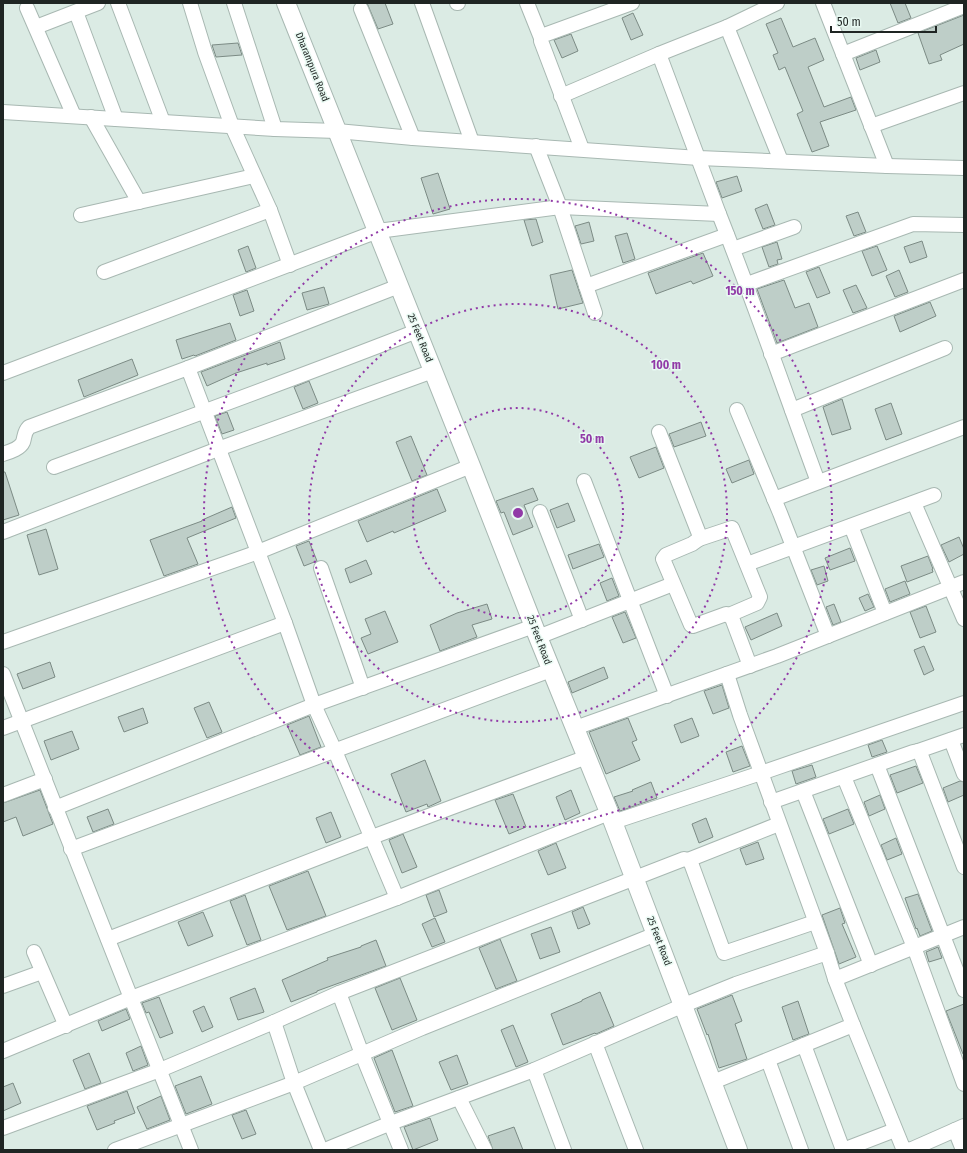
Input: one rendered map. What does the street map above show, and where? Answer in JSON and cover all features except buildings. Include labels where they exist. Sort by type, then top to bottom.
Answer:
[{"type":"street","points":[[36,28],[98,3]]},
{"type":"street","points":[[118,3],[164,122]]},
{"type":"street","points":[[190,3],[232,126],[270,210],[290,265]]},
{"type":"street","points":[[234,3],[275,129]]},
{"type":"street","name":"Dharampura Road","points":[[286,3],[337,131]]},
{"type":"street","points":[[422,3],[472,142]]},
{"type":"street","points":[[528,3],[582,149]]},
{"type":"street","points":[[541,38],[544,35],[632,3]]},
{"type":"street","points":[[562,96],[727,26],[777,3]]},
{"type":"street","points":[[824,3],[887,166]]},
{"type":"street","points":[[843,54],[964,6]]},
{"type":"street","points":[[27,8],[74,116]]},
{"type":"street","points":[[362,9],[413,138]]},
{"type":"street","points":[[76,12],[116,119]]},
{"type":"street","points":[[727,26],[781,161]]},
{"type":"street","points":[[659,54],[727,236],[747,284],[818,482]]},
{"type":"street","points":[[871,126],[964,93]]},
{"type":"street","points":[[3,112],[275,129],[337,131],[413,138],[699,158],[964,168]]},
{"type":"street","points":[[91,117],[139,202]]},
{"type":"street","name":"25 Feet Road","points":[[337,131],[611,817],[684,1005],[738,1150]]},
{"type":"street","points":[[536,146],[560,207],[595,313]]},
{"type":"street","points":[[81,215],[254,176]]},
{"type":"street","points":[[3,373],[378,231],[560,207],[719,214]]},
{"type":"street","points":[[104,272],[270,210]]},
{"type":"street","points":[[747,284],[913,224],[964,225]]},
{"type":"street","points":[[733,249],[794,226]]},
{"type":"street","points":[[586,286],[727,236]]},
{"type":"street","points":[[771,354],[964,280]]},
{"type":"street","points":[[3,454],[18,448],[23,444],[25,431],[29,427],[188,368],[400,286]]},
{"type":"street","points":[[54,467],[417,332]]},
{"type":"street","points":[[792,410],[945,348]]},
{"type":"street","points":[[188,368],[285,624],[314,705],[372,837],[396,898]]},
{"type":"street","points":[[3,532],[218,449],[433,371]]},
{"type":"street","points":[[737,410],[774,498],[828,636]]},
{"type":"street","points":[[774,498],[964,426]]},
{"type":"street","points":[[659,432],[699,534],[699,540]]},
{"type":"street","points":[[3,642],[258,552],[471,466]]},
{"type":"street","points":[[584,481],[667,696]]},
{"type":"street","points":[[747,564],[934,495]]},
{"type":"street","points":[[914,502],[964,619]]},
{"type":"street","points":[[540,512],[582,620]]},
{"type":"street","points":[[851,526],[885,613]]},
{"type":"street","points":[[732,528],[747,564],[760,597],[760,601],[729,615],[726,614],[693,626],[691,625],[663,559],[666,555],[699,540],[732,528]]},
{"type":"street","points":[[321,568],[363,688]]},
{"type":"street","points":[[575,728],[750,666],[964,582]]},
{"type":"street","points":[[55,808],[314,705],[536,632],[582,620],[673,584]]},
{"type":"street","points":[[729,615],[732,618],[750,666]]},
{"type":"street","points":[[3,728],[285,624]]},
{"type":"street","points":[[72,849],[551,670]]},
{"type":"street","points":[[3,674],[191,1150]]},
{"type":"street","points":[[727,674],[740,715],[827,953],[835,979],[903,1148],[906,1150],[912,1149],[960,1128],[963,1150]]},
{"type":"street","points":[[3,1051],[131,998],[611,817],[761,773],[964,703]]},
{"type":"street","points":[[771,802],[957,737],[964,774]]},
{"type":"street","points":[[918,751],[964,867]]},
{"type":"street","points":[[108,939],[372,837],[587,757]]},
{"type":"street","points":[[877,765],[964,990]]},
{"type":"street","points":[[844,777],[914,947],[964,1084]]},
{"type":"street","points":[[3,795],[45,779]]},
{"type":"street","points":[[804,791],[870,965]]},
{"type":"street","points":[[3,1128],[160,1070],[339,993],[634,878],[684,859],[688,860],[779,824]]},
{"type":"street","points":[[688,860],[691,863],[724,953],[815,922]]},
{"type":"street","points":[[835,979],[964,927]]},
{"type":"street","points":[[115,1150],[294,1083],[429,1025],[656,934]]},
{"type":"street","points":[[34,952],[66,1026]]},
{"type":"street","points":[[325,1150],[391,1123],[534,1070],[736,984],[827,953]]},
{"type":"street","points":[[3,986],[42,972]]},
{"type":"street","points":[[339,993],[401,1150]]},
{"type":"street","points":[[274,1022],[294,1083],[321,1150]]},
{"type":"street","points":[[713,1082],[853,1025]]},
{"type":"street","points":[[595,1043],[636,1150]]},
{"type":"street","points":[[804,1045],[843,1150],[895,1130]]},
{"type":"street","points":[[768,1060],[801,1150]]},
{"type":"street","points":[[534,1070],[564,1150]]},
{"type":"street","points":[[459,1098],[485,1150]]}]
